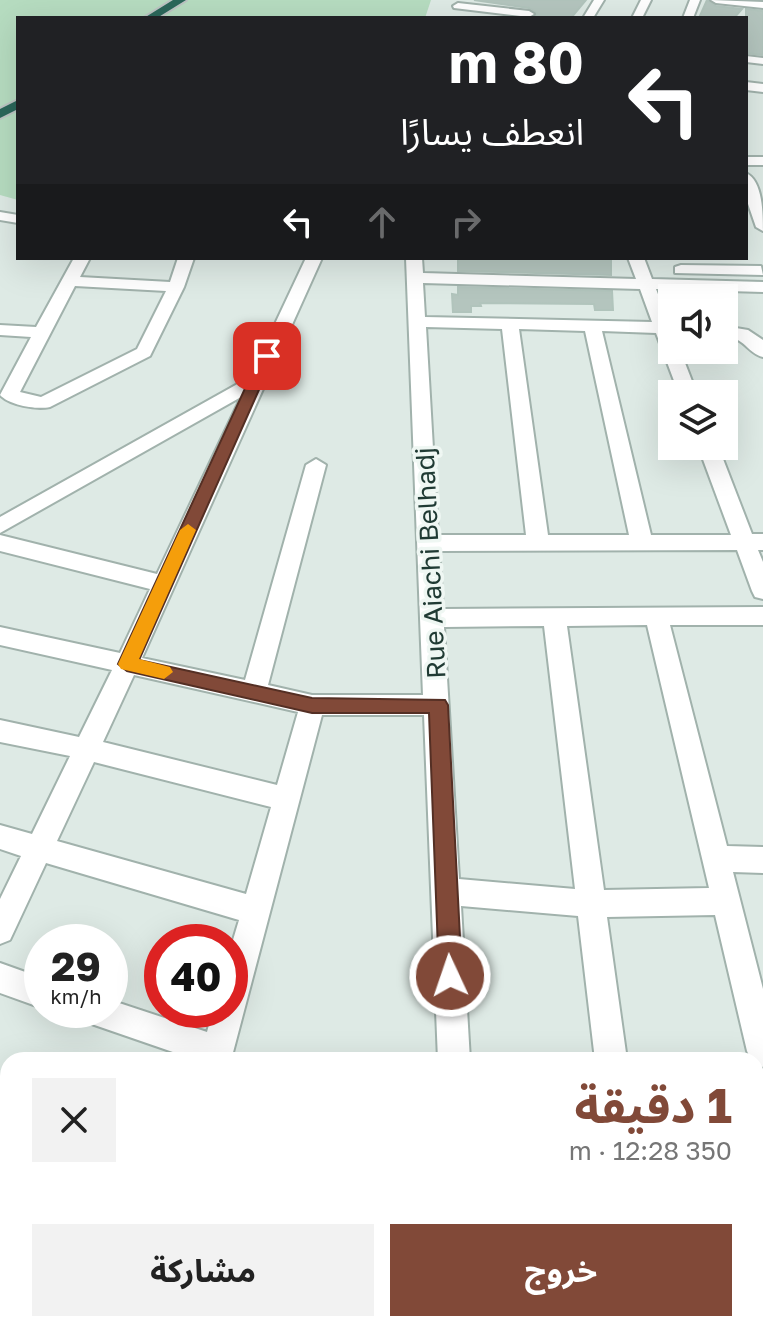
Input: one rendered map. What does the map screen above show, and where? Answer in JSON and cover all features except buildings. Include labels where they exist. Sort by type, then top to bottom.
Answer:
[{"type":"highway","points":[[153,16],[181,0]]},
{"type":"highway","points":[[170,16],[198,0]]},
{"type":"street","points":[[460,3],[527,16],[538,0]]},
{"type":"street","points":[[716,0],[756,8]]},
{"type":"street","points":[[748,183],[763,227]]},
{"type":"street","points":[[81,260],[9,395],[38,404],[144,352],[176,287],[185,260]]},
{"type":"street","points":[[0,930],[127,664],[313,260]]},
{"type":"street","points":[[644,276],[711,264],[763,271]]},
{"type":"street","points":[[711,264],[718,284]]},
{"type":"street","points":[[416,273],[644,276],[694,284]]},
{"type":"street","name":"Rue Aiachi Belhadj","points":[[416,273],[454,1052]]},
{"type":"street","points":[[644,276],[658,308]]},
{"type":"street","points":[[71,281],[176,287]]},
{"type":"street","points":[[738,288],[763,287]]},
{"type":"street","points":[[418,322],[658,328]]},
{"type":"street","points":[[510,324],[538,543]]},
{"type":"street","points":[[592,325],[642,543]]},
{"type":"street","points":[[0,330],[42,333]]},
{"type":"street","points":[[738,332],[754,338],[763,352]]},
{"type":"street","points":[[0,526],[255,381]]},
{"type":"street","points":[[715,460],[755,542],[763,591]]},
{"type":"street","points":[[254,692],[316,465]]},
{"type":"street","points":[[429,543],[755,542]]},
{"type":"street","points":[[0,543],[163,584]]},
{"type":"street","points":[[656,616],[726,901],[752,959],[763,1051]]},
{"type":"street","points":[[433,618],[763,616]]},
{"type":"street","points":[[555,619],[610,1052]]},
{"type":"street","points":[[0,636],[312,705],[438,705]]},
{"type":"street","points":[[248,939],[312,705]]},
{"type":"street","points":[[0,731],[87,749],[286,799]]},
{"type":"street","points":[[0,837],[256,911]]},
{"type":"street","points":[[716,859],[763,860]]},
{"type":"street","points":[[447,891],[593,904],[726,901]]},
{"type":"street","points":[[0,978],[24,987]]},
{"type":"street","points":[[128,1023],[205,1052]]},
{"type":"street","points":[[217,1052],[223,1028]]},
{"type":"green space","points":[[0,0],[431,0],[426,16],[16,16],[16,199],[0,195]]},
{"type":"slow traffic","points":[[164,672],[127,664],[188,530]]},
{"type":"route","points":[[267,356],[127,664],[312,705],[438,705],[450,976]]}]
